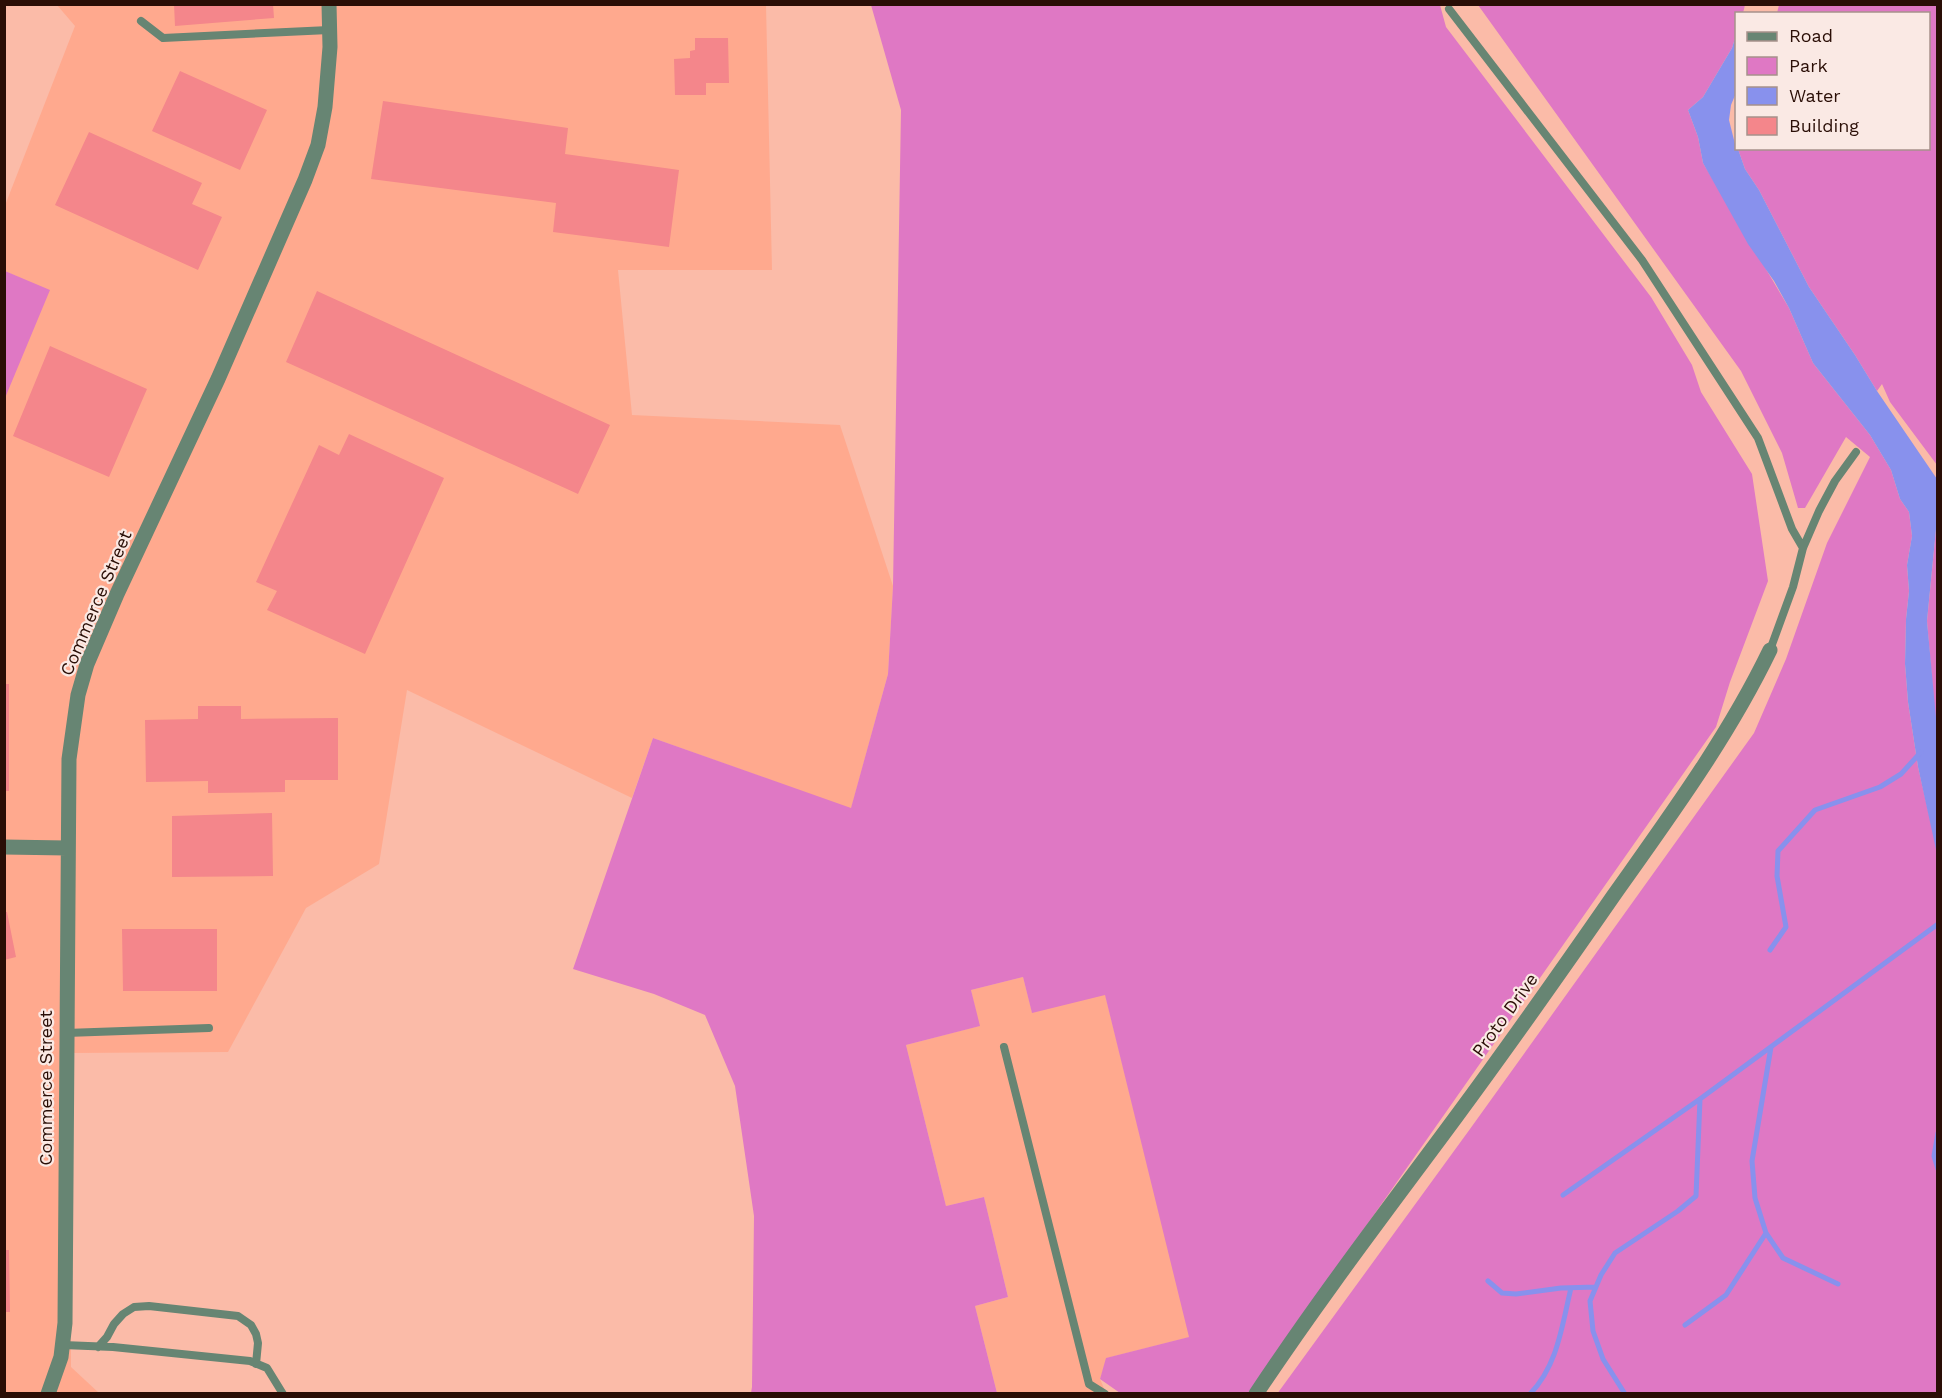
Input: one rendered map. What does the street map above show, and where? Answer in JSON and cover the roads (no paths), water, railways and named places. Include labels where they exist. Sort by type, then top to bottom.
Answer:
[{"type":"street","name":"Commerce Street","points":[[48,1394],[61,1357],[66,1312],[67,848],[69,759],[78,695],[87,664],[117,594],[218,379],[318,145],[325,107],[330,47],[328,4]]},
{"type":"street","name":"Proto Drive","points":[[1256,1394],[1301,1326],[1463,1107],[1672,812],[1731,723],[1770,650]]},
{"type":"street","points":[[4,847],[67,848]]},
{"type":"lane","points":[[1449,9],[1642,260],[1758,438],[1792,529],[1803,548]]},
{"type":"lane","points":[[141,21],[163,38],[329,30]]},
{"type":"lane","points":[[1770,650],[1793,587],[1803,548],[1819,511],[1856,452]]},
{"type":"lane","points":[[66,1033],[209,1028]]},
{"type":"lane","points":[[1004,1047],[1089,1384],[1105,1394]]},
{"type":"lane","points":[[98,1347],[123,1314],[134,1307],[149,1306],[238,1316],[251,1325],[256,1334],[258,1343],[256,1364]]},
{"type":"lane","points":[[63,1345],[250,1360],[267,1368],[284,1394]]},
{"type":"water","points":[[1735,38],[1735,95],[1729,120],[1735,150],[1738,150],[1745,169],[1759,190],[1809,287],[1937,479],[1937,519],[1927,621],[1938,739],[1937,854],[1918,767],[1908,702],[1905,664],[1909,591],[1907,565],[1912,536],[1909,512],[1900,499],[1891,470],[1870,435],[1813,363],[1789,308],[1774,281],[1748,244],[1703,163],[1698,137],[1688,110],[1703,97],[1732,48]]},
{"type":"waterway","points":[[1770,950],[1786,927],[1777,876],[1778,851],[1815,810],[1880,787],[1901,774],[1921,752]]},
{"type":"waterway","points":[[1563,1195],[1700,1099],[1938,924]]},
{"type":"waterway","points":[[1771,1047],[1752,1161],[1755,1198],[1766,1233],[1783,1258],[1838,1284]]},
{"type":"waterway","points":[[1625,1394],[1603,1359],[1593,1331],[1590,1301],[1601,1275],[1615,1253],[1678,1211],[1696,1196],[1700,1099]]},
{"type":"waterway","points":[[1938,1133],[1934,1156],[1938,1169]]},
{"type":"waterway","points":[[1685,1325],[1726,1295],[1766,1233]]},
{"type":"waterway","points":[[1488,1281],[1502,1293],[1516,1294],[1561,1288],[1596,1287]]},
{"type":"waterway","points":[[1530,1394],[1539,1383],[1553,1357],[1571,1288]]}]
